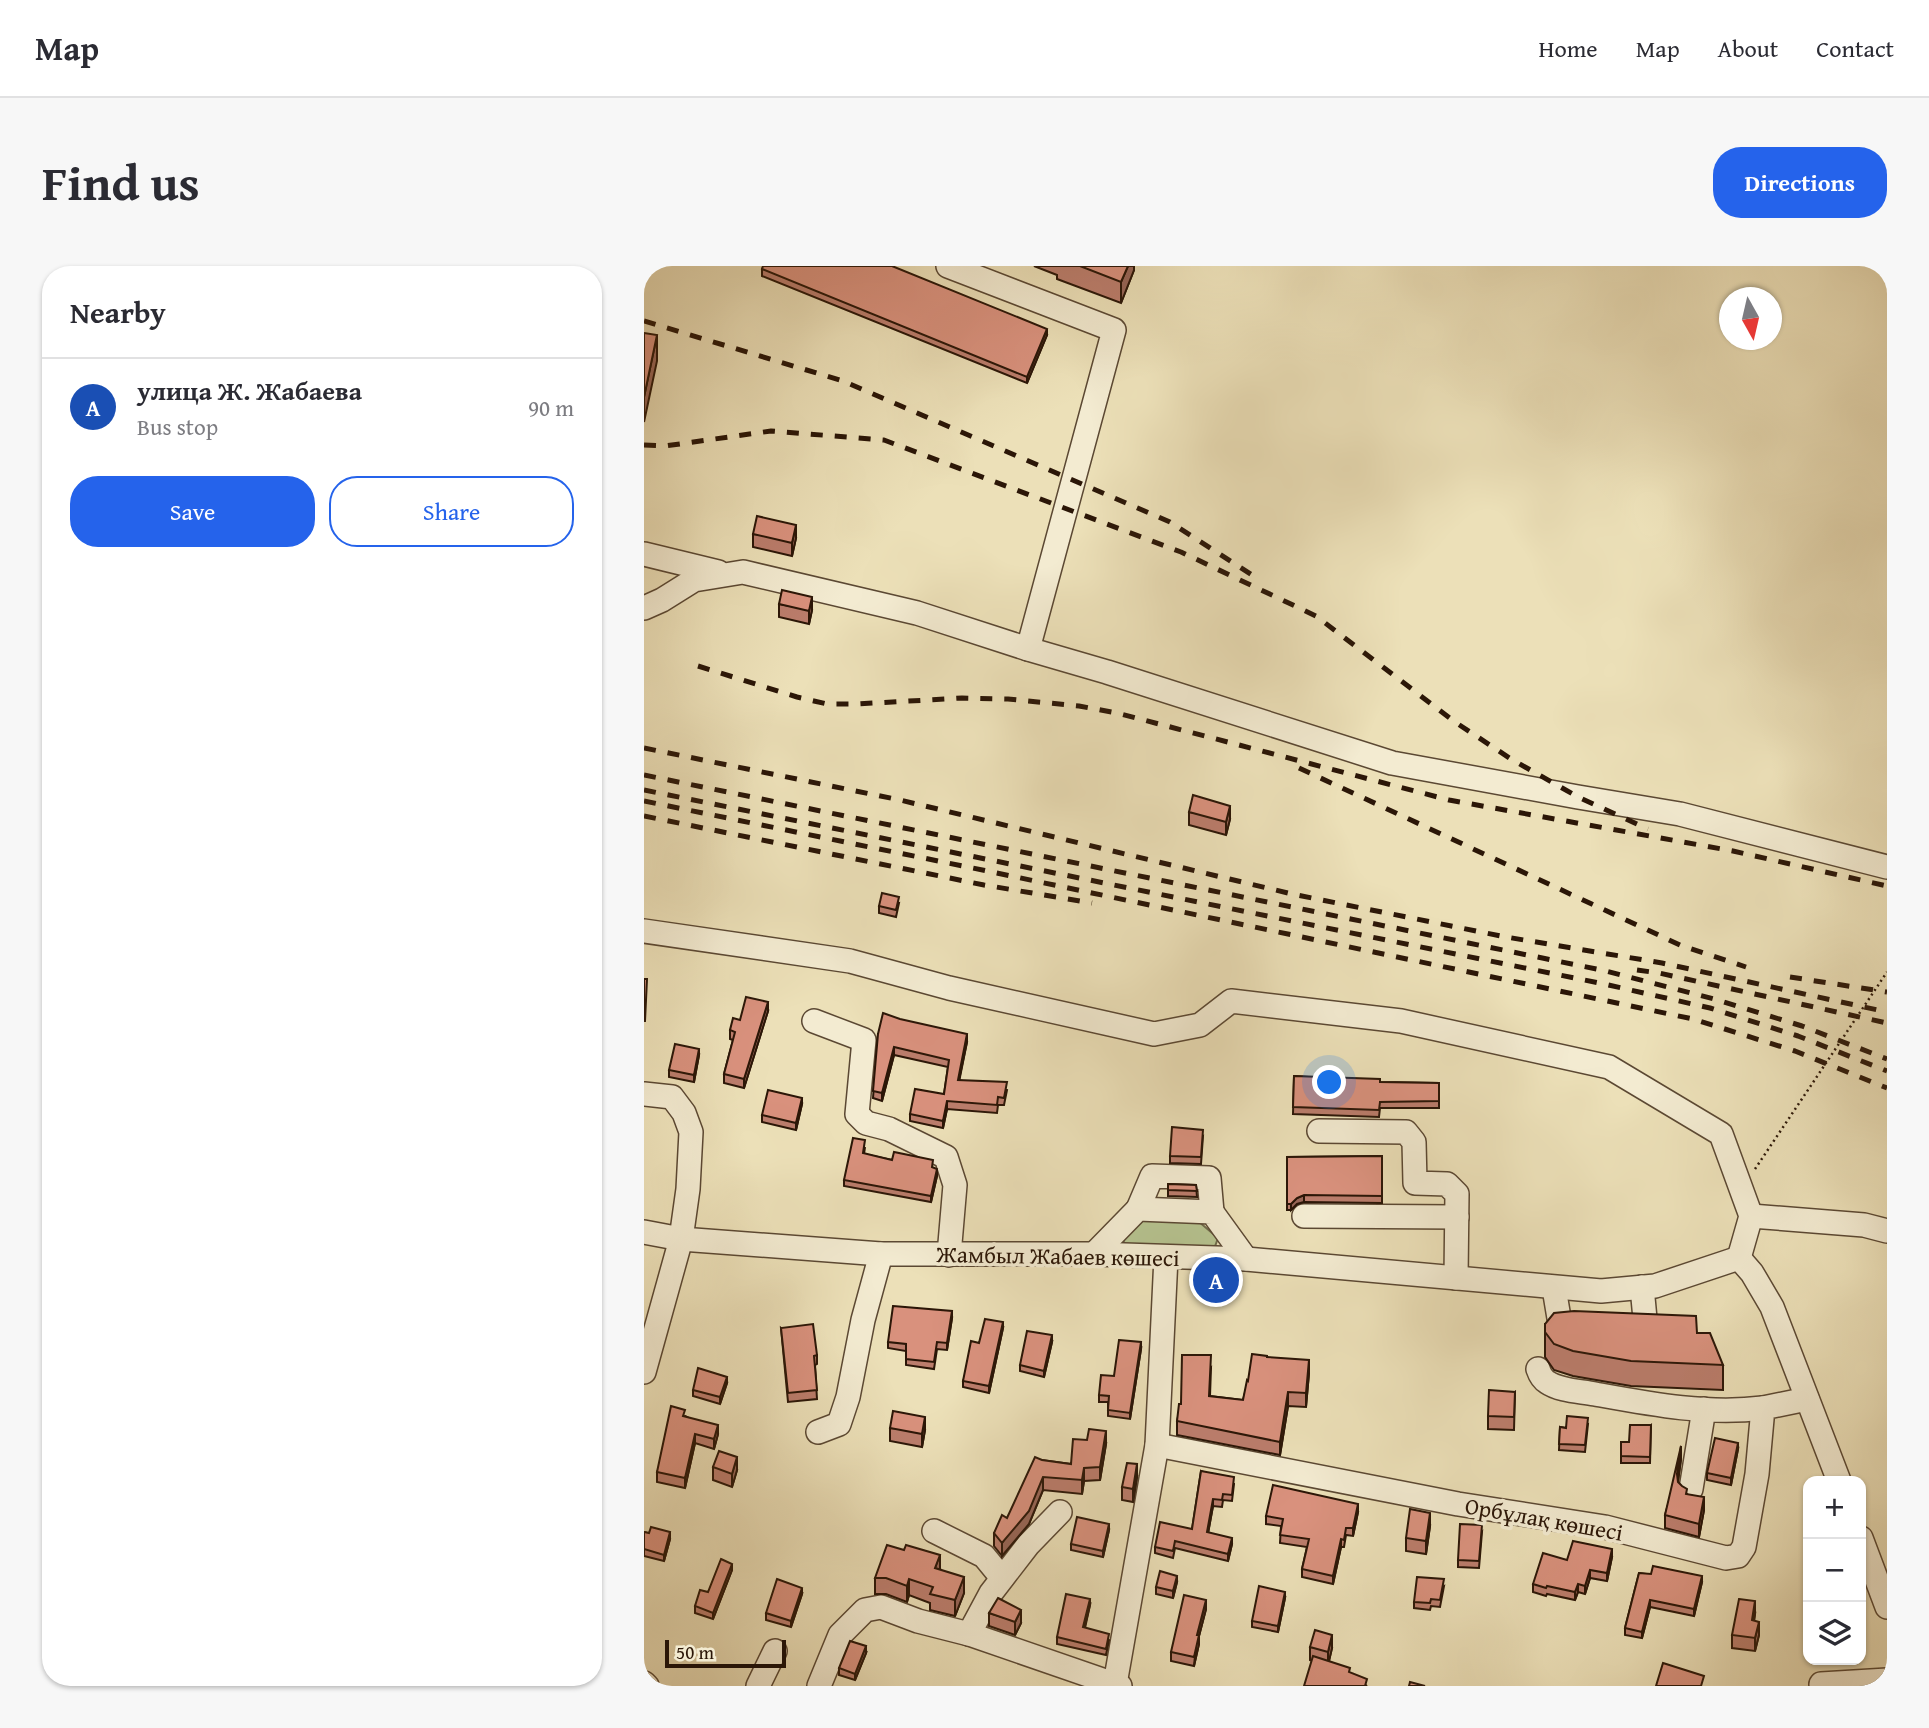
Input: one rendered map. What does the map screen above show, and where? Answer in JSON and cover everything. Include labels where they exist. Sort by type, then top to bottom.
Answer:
[{"type":"street","points":[[948,266],[1114,330],[1028,649]]},
{"type":"street","points":[[644,554],[728,575]]},
{"type":"street","points":[[644,608],[694,580],[743,572],[917,613],[1392,763],[1680,814],[1887,867]]},
{"type":"street","points":[[644,931],[850,961],[949,988],[1154,1034],[1200,1025],[1231,1001],[1401,1021],[1609,1067],[1721,1134],[1751,1216],[1730,1260],[1752,1273],[1772,1307],[1837,1476]]},
{"type":"street","points":[[814,1021],[864,1040],[856,1114],[866,1123],[889,1129],[946,1157],[955,1185],[949,1255]]},
{"type":"street","points":[[644,1094],[672,1097],[684,1113],[691,1132],[688,1189],[681,1239],[644,1372]]},
{"type":"street","points":[[1319,1130],[1406,1132],[1414,1142],[1415,1183],[1447,1184],[1457,1194],[1456,1278]]},
{"type":"street","points":[[1094,1254],[1138,1209],[1152,1176],[1209,1178],[1212,1212],[1246,1258]]},
{"type":"street","points":[[1138,1209],[1212,1212]]},
{"type":"street","points":[[1304,1216],[1457,1217]]},
{"type":"street","points":[[1751,1216],[1864,1225],[1887,1231]]},
{"type":"street","name":"Жамбыл Жабаев көшесі","points":[[644,1232],[681,1239],[881,1254],[1094,1254],[1246,1258],[1601,1291],[1654,1286],[1730,1260]]},
{"type":"street","points":[[818,1432],[839,1424],[848,1397],[863,1321],[881,1254]]},
{"type":"street","points":[[819,1686],[840,1635],[865,1610],[881,1607],[1117,1685],[1157,1445],[1166,1257]]},
{"type":"street","points":[[1642,1287],[1645,1319]]},
{"type":"street","points":[[1554,1288],[1559,1318]]},
{"type":"street","points":[[1538,1369],[1540,1376],[1547,1383],[1646,1403],[1729,1410],[1763,1408],[1807,1399]]},
{"type":"street","name":"Орбұлақ көшесі","points":[[1157,1445],[1458,1504],[1605,1527],[1726,1558],[1738,1556],[1744,1547],[1757,1474],[1763,1408]]},
{"type":"street","points":[[1691,1489],[1704,1409]]},
{"type":"street","points":[[969,1634],[990,1593],[1028,1545],[1060,1512]]},
{"type":"street","points":[[934,1531],[984,1556],[1002,1578]]},
{"type":"street","points":[[1861,1539],[1884,1593]]},
{"type":"street","points":[[758,1686],[775,1651]]},
{"type":"street","points":[[1821,1684],[1887,1680]]},
{"type":"path","points":[[1741,1189],[1887,972]]},
{"type":"green space","points":[[1147,1217],[1198,1221],[1218,1238],[1213,1252],[1125,1249],[1123,1238]]},
{"type":"building","points":[[763,266],[892,266],[1047,329],[1027,377],[762,269]]},
{"type":"building","points":[[1080,266],[1128,266],[1121,282]]},
{"type":"building","points":[[644,333],[657,335],[644,397]]},
{"type":"building","points":[[757,516],[796,525],[792,543],[753,534]]},
{"type":"building","points":[[782,590],[812,597],[809,611],[779,604]]},
{"type":"building","points":[[1193,795],[1230,806],[1226,822],[1189,812]]},
{"type":"building","points":[[882,893],[899,897],[896,910],[879,906]]},
{"type":"building","points":[[644,979],[647,979],[645,1021],[644,1021]]},
{"type":"building","points":[[746,997],[768,1002],[744,1079],[724,1074],[735,1032],[730,1030],[733,1018],[740,1020]]},
{"type":"building","points":[[883,1013],[967,1034],[958,1080],[1007,1082],[1004,1098],[998,1097],[997,1105],[947,1101],[943,1121],[910,1114],[915,1089],[944,1094],[949,1060],[894,1047],[882,1093],[873,1091],[878,1034]]},
{"type":"building","points":[[675,1044],[699,1049],[694,1075],[669,1070]]},
{"type":"building","points":[[1294,1076],[1439,1083],[1439,1101],[1380,1102],[1379,1110],[1293,1107]]},
{"type":"building","points":[[768,1090],[802,1098],[796,1123],[762,1115]]},
{"type":"building","points":[[1172,1127],[1203,1130],[1201,1157],[1170,1156]]},
{"type":"building","points":[[853,1138],[865,1140],[863,1153],[892,1160],[894,1152],[933,1160],[932,1167],[937,1169],[931,1196],[844,1180]]},
{"type":"building","points":[[1382,1156],[1382,1196],[1304,1195],[1287,1204],[1287,1157]]},
{"type":"building","points":[[1168,1184],[1196,1185],[1197,1191],[1168,1190]]},
{"type":"building","points":[[893,1306],[952,1311],[947,1343],[937,1342],[934,1362],[906,1359],[906,1344],[888,1342]]},
{"type":"building","points":[[1574,1311],[1696,1316],[1697,1333],[1710,1333],[1723,1365],[1631,1361],[1573,1351],[1554,1344],[1545,1332],[1545,1324],[1554,1313]]},
{"type":"building","points":[[985,1319],[1003,1322],[989,1386],[963,1381],[971,1341],[979,1343]]},
{"type":"building","points":[[813,1324],[817,1355],[814,1356],[817,1390],[788,1393],[781,1328]]},
{"type":"building","points":[[1027,1331],[1052,1335],[1044,1371],[1020,1365]]},
{"type":"building","points":[[1119,1340],[1141,1342],[1130,1413],[1108,1410],[1109,1396],[1099,1395],[1101,1375],[1114,1376]]},
{"type":"building","points":[[1252,1354],[1309,1360],[1306,1393],[1288,1392],[1280,1442],[1177,1421],[1181,1404],[1182,1355],[1211,1355],[1209,1396],[1243,1400]]},
{"type":"building","points":[[698,1368],[727,1377],[720,1397],[693,1390]]},
{"type":"building","points":[[1489,1390],[1515,1392],[1514,1417],[1488,1416]]},
{"type":"building","points":[[671,1406],[685,1410],[683,1416],[718,1425],[714,1439],[695,1434],[685,1478],[657,1472]]},
{"type":"building","points":[[893,1411],[925,1417],[922,1434],[890,1428]]},
{"type":"building","points":[[1567,1416],[1588,1418],[1585,1445],[1559,1444],[1560,1427],[1566,1428]]},
{"type":"building","points":[[1630,1425],[1651,1425],[1650,1457],[1621,1456],[1621,1442],[1629,1442]]},
{"type":"building","points":[[1089,1429],[1106,1431],[1100,1467],[1084,1468],[1082,1480],[1043,1477],[1029,1511],[1002,1543],[994,1533],[1002,1515],[1007,1518],[1035,1457],[1071,1464],[1073,1439],[1087,1440]]},
{"type":"building","points":[[1715,1438],[1738,1443],[1731,1478],[1707,1473]]},
{"type":"building","points":[[1681,1446],[1678,1482],[1687,1489],[1686,1494],[1704,1497],[1699,1524],[1665,1515]]},
{"type":"building","points":[[719,1451],[737,1457],[732,1474],[713,1467]]},
{"type":"building","points":[[1127,1463],[1137,1464],[1133,1489],[1122,1487]]},
{"type":"building","points":[[1201,1471],[1234,1477],[1232,1495],[1223,1494],[1222,1500],[1213,1499],[1207,1532],[1232,1538],[1228,1554],[1175,1541],[1173,1551],[1155,1547],[1160,1522],[1192,1529]]},
{"type":"building","points":[[1273,1485],[1358,1504],[1353,1528],[1346,1528],[1344,1540],[1341,1539],[1333,1576],[1302,1569],[1309,1539],[1280,1535],[1283,1519],[1266,1516]]},
{"type":"building","points":[[1410,1509],[1430,1513],[1426,1541],[1406,1538]]},
{"type":"building","points":[[1077,1517],[1109,1524],[1103,1551],[1071,1544]]},
{"type":"building","points":[[1460,1524],[1482,1525],[1479,1561],[1458,1560]]},
{"type":"building","points":[[651,1527],[670,1532],[664,1555],[644,1549],[644,1532],[649,1533]]},
{"type":"building","points":[[1573,1541],[1612,1549],[1607,1573],[1590,1570],[1585,1586],[1578,1584],[1575,1592],[1533,1584],[1543,1553],[1567,1560]]},
{"type":"building","points":[[887,1545],[904,1550],[906,1545],[940,1555],[935,1568],[964,1577],[955,1600],[930,1594],[933,1587],[909,1579],[907,1586],[886,1578],[875,1578]]},
{"type":"building","points":[[721,1559],[732,1564],[713,1613],[695,1606],[700,1590],[708,1592]]},
{"type":"building","points":[[1653,1566],[1702,1576],[1694,1609],[1650,1600],[1642,1632],[1625,1628],[1639,1573],[1651,1574]]},
{"type":"building","points":[[1160,1571],[1177,1576],[1173,1591],[1156,1587]]},
{"type":"building","points":[[1417,1577],[1444,1579],[1440,1600],[1431,1599],[1430,1603],[1414,1602]]},
{"type":"building","points":[[777,1579],[802,1588],[791,1621],[766,1613]]},
{"type":"building","points":[[1259,1586],[1285,1592],[1278,1626],[1252,1621]]},
{"type":"building","points":[[1066,1594],[1090,1599],[1083,1627],[1109,1634],[1106,1649],[1057,1637]]},
{"type":"building","points":[[1184,1595],[1206,1600],[1194,1657],[1171,1652]]},
{"type":"building","points":[[998,1598],[1021,1610],[1015,1622],[989,1613]]},
{"type":"building","points":[[1739,1599],[1755,1601],[1752,1620],[1759,1622],[1755,1638],[1732,1635]]},
{"type":"building","points":[[1315,1630],[1332,1635],[1328,1652],[1310,1647]]},
{"type":"building","points":[[850,1641],[866,1646],[855,1674],[839,1668]]},
{"type":"building","points":[[1313,1656],[1350,1668],[1349,1672],[1367,1679],[1365,1686],[1304,1686]]},
{"type":"building","points":[[1663,1663],[1704,1676],[1701,1686],[1656,1686]]},
{"type":"building","points":[[1410,1682],[1425,1686],[1409,1686]]},
{"type":"railway","points":[[644,321],[843,381],[1170,522],[1260,580]]},
{"type":"railway","points":[[644,445],[665,446],[771,431],[884,440],[1181,552],[1316,616],[1455,722],[1511,759],[1578,797],[1648,829]]},
{"type":"railway","points":[[698,666],[827,704],[962,698],[1008,699],[1079,706],[1117,713],[1449,800],[1733,851],[1887,886]]},
{"type":"railway","points":[[644,748],[900,800],[1292,894],[1506,937],[1662,963],[1887,1012]]},
{"type":"railway","points":[[1299,768],[1680,945],[1746,967]]},
{"type":"railway","points":[[644,775],[1606,971],[1714,999],[1802,1026],[1887,1059]]},
{"type":"railway","points":[[644,790],[1604,984],[1710,1008],[1798,1036],[1887,1071]]},
{"type":"railway","points":[[644,801],[1693,1019],[1795,1051],[1887,1088]]},
{"type":"railway","points":[[644,816],[984,885],[1092,903]]},
{"type":"railway","points":[[1637,970],[1887,1023]]},
{"type":"railway","points":[[1790,977],[1887,992]]},
{"type":"place","name":"улица Ж. Жабаева","points":[[1216,1280]]}]
